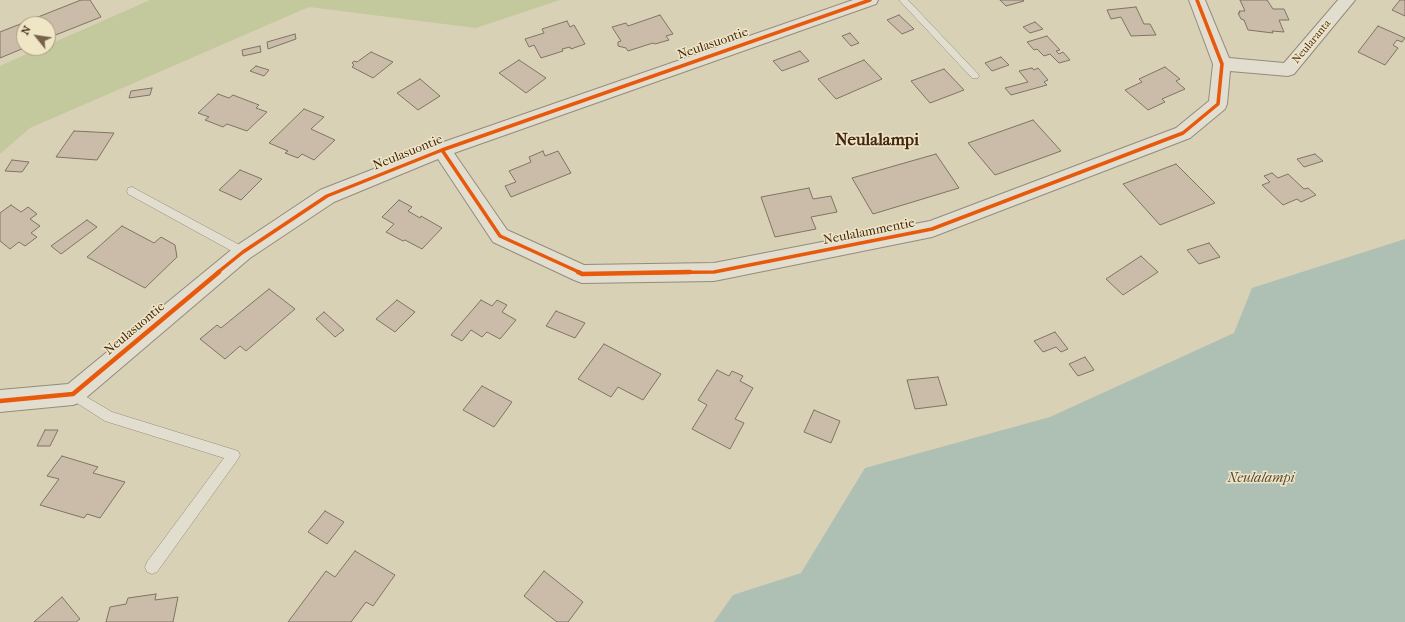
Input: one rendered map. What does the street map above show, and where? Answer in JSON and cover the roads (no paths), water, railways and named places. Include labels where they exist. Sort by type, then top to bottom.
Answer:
[{"type":"street","name":"Neulasuontie","points":[[73,394],[243,252],[327,196],[442,150],[870,0]]},
{"type":"street","name":"Neulalammentie","points":[[442,150],[500,236],[582,274],[714,272],[932,230],[1183,134],[1218,104],[1222,64],[1197,0]]},
{"type":"street","name":"Neularanta","points":[[1222,64],[1288,70],[1347,0]]},
{"type":"street","points":[[0,401],[73,394]]},
{"type":"lane","points":[[903,0],[975,76]]},
{"type":"lane","points":[[132,191],[243,252]]},
{"type":"lane","points":[[73,394],[109,417],[234,455],[152,567]]},
{"type":"water","name":"Neulalampi","points":[[1405,239],[1405,622],[714,622],[733,595],[801,573],[865,468],[1050,417],[1234,333],[1252,288]]},
{"type":"district","name":"Neulalampi","points":[[877,141]]}]
